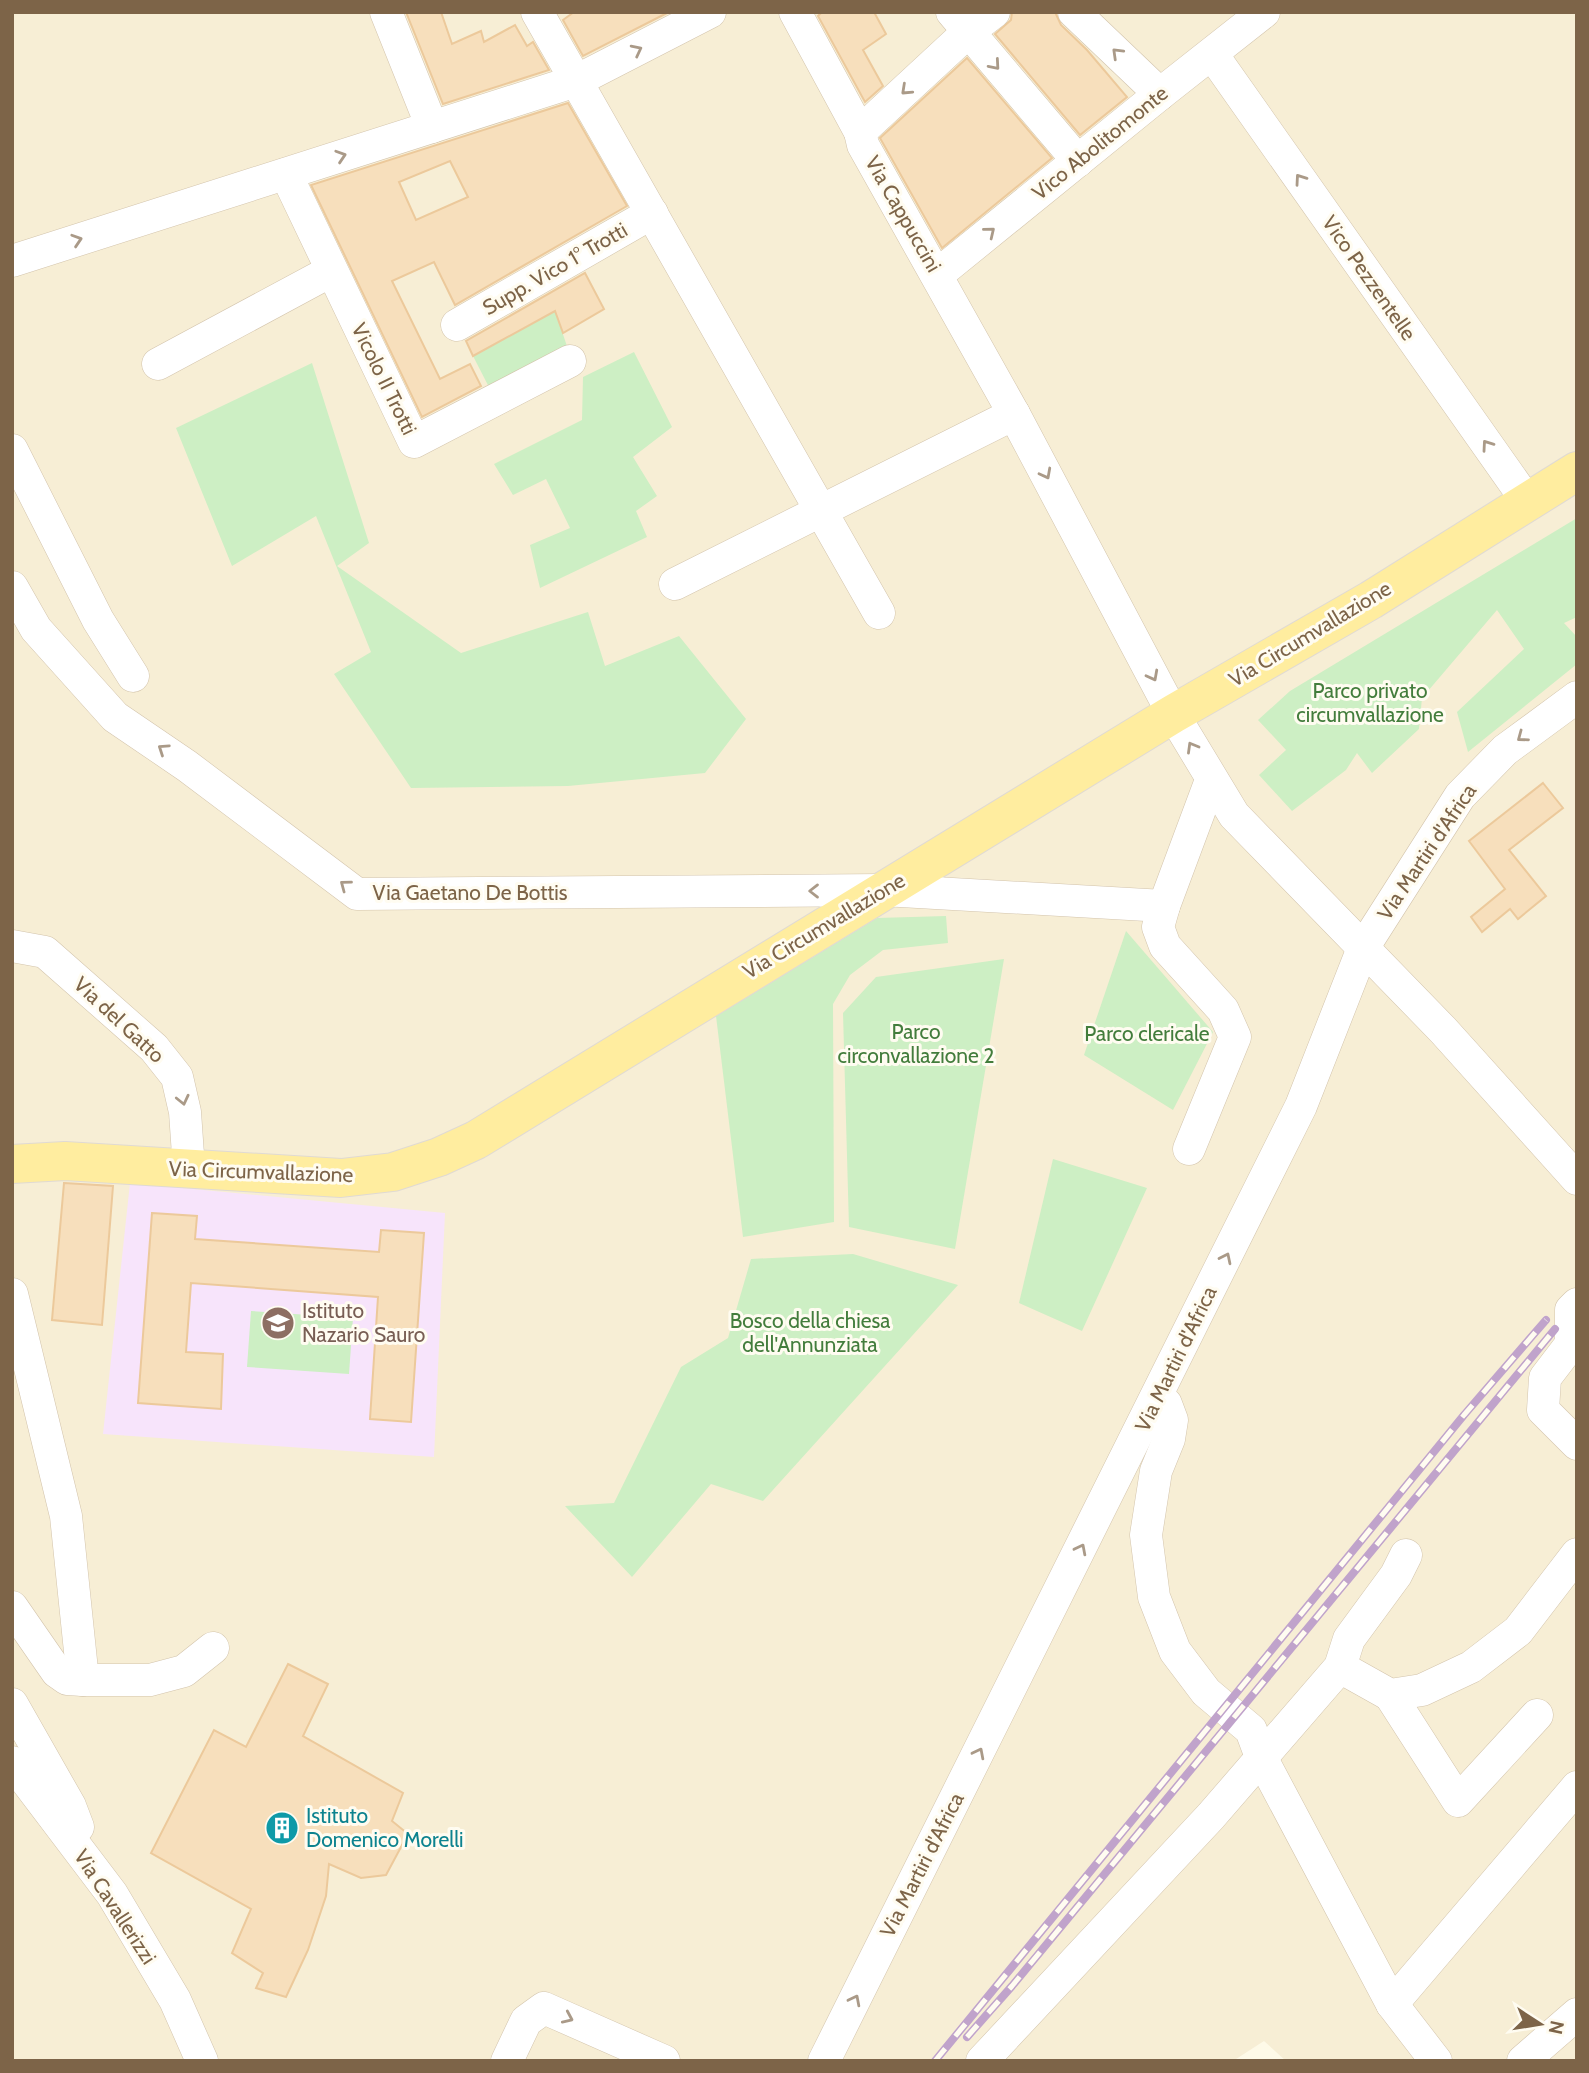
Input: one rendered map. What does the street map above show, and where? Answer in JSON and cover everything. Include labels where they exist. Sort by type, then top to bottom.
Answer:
[{"type":"main road","name":"Via Circumvallazione","points":[[12,1164],[65,1161],[341,1178],[393,1172],[439,1157],[476,1140],[1173,715],[1371,600],[1577,471]]},
{"type":"street","points":[[386,12],[432,127]]},
{"type":"street","points":[[537,12],[879,613]]},
{"type":"street","points":[[12,261],[576,81],[710,12]]},
{"type":"street","name":"Via Cappuccini","points":[[795,12],[860,132],[863,145],[1014,414],[1173,715],[1234,815],[1443,1030],[1577,1179]]},
{"type":"street","points":[[860,132],[960,22],[994,12]]},
{"type":"street","points":[[1074,12],[1160,93]]},
{"type":"street","name":"Vico Abolitomonte","points":[[937,275],[1264,12]]},
{"type":"street","points":[[960,22],[1078,161]]},
{"type":"street","name":"Vico Pezzentelle","points":[[1212,54],[1527,501]]},
{"type":"street","name":"Vicolo II Trotti","points":[[286,174],[414,442],[570,360]]},
{"type":"street","name":"Supp. Vico 1° Trotti","points":[[457,326],[652,213]]},
{"type":"street","points":[[158,364],[331,271]]},
{"type":"street","points":[[675,584],[1014,414]]},
{"type":"street","points":[[12,450],[98,620],[133,676]]},
{"type":"street","name":"Via Gaetano De Bottis","points":[[12,587],[36,629],[115,717],[187,765],[357,894],[883,890],[1164,905]]},
{"type":"street","name":"Via Martiri d'Africa","points":[[824,2061],[1301,1106],[1363,948],[1460,796],[1505,750],[1577,697]]},
{"type":"street","points":[[1189,1149],[1235,1037],[1223,1010],[1165,946],[1158,927],[1211,780]]},
{"type":"street","name":"Via del Gatto","points":[[12,946],[45,952],[154,1048],[177,1077],[185,1112],[189,1169]]},
{"type":"street","points":[[12,1294],[66,1516],[83,1679]]},
{"type":"street","points":[[1577,1304],[1571,1310],[1571,1344],[1545,1378],[1543,1410],[1577,1444]]},
{"type":"street","points":[[1156,1398],[1166,1404],[1172,1420],[1169,1439],[1156,1471],[1146,1535],[1154,1597],[1175,1651],[1206,1692],[1251,1730],[1261,1757],[1392,2004],[1436,2061]]},
{"type":"street","points":[[1390,1695],[1422,1690],[1471,1667],[1518,1631],[1577,1554]]},
{"type":"street","points":[[982,2061],[1211,1816],[1340,1667],[1349,1639],[1396,1575],[1406,1555]]},
{"type":"street","points":[[12,1607],[57,1672],[67,1679],[150,1681],[184,1671],[213,1648]]},
{"type":"street","points":[[1340,1667],[1390,1695],[1458,1801],[1536,1715]]},
{"type":"street","points":[[12,1704],[70,1806],[78,1826],[83,1856]]},
{"type":"street","name":"Via Cavallerizzi","points":[[12,1762],[112,1894],[175,2000],[202,2061]]},
{"type":"street","points":[[1392,2004],[1577,1787]]},
{"type":"street","points":[[507,2061],[526,2021],[544,2008],[664,2061]]},
{"type":"street","points":[[1523,2061],[1577,2014]]},
{"type":"shaded area","points":[[12,12],[1577,12],[1577,2061],[1286,2061],[1264,2041],[1233,2061],[12,2061]]},
{"type":"shaded area","name":"Istituto Nazario Sauro","points":[[130,1183],[445,1213],[434,1457],[103,1434]]},
{"type":"green space","points":[[555,311],[569,352],[493,395],[473,356]]},
{"type":"green space","points":[[634,352],[672,427],[633,457],[657,496],[636,511],[647,537],[540,588],[530,545],[570,528],[546,479],[513,495],[494,464],[582,420],[583,377]]},
{"type":"green space","points":[[312,363],[369,543],[337,566],[461,653],[588,612],[605,666],[679,636],[746,719],[705,773],[568,786],[411,788],[334,674],[371,652],[316,516],[232,566],[176,428]]},
{"type":"green space","name":"Parco privato circumvallazione","points":[[1577,518],[1577,617],[1564,623],[1577,637],[1577,664],[1468,752],[1457,712],[1524,649],[1497,610],[1422,698],[1419,729],[1372,773],[1357,753],[1346,770],[1292,811],[1259,775],[1286,750],[1258,720],[1290,691]]},
{"type":"green space","points":[[946,916],[948,943],[883,950],[850,975],[833,1004],[834,1222],[743,1237],[716,1016],[877,918]]},
{"type":"green space","name":"Parco clericale","points":[[1126,931],[1213,1032],[1173,1110],[1084,1055]]},
{"type":"green space","name":"Parco circonvallazione 2","points":[[1004,959],[955,1249],[849,1227],[843,1013],[876,977]]},
{"type":"green space","points":[[1053,1159],[1147,1188],[1082,1331],[1019,1303]]},
{"type":"green space","name":"Bosco della chiesa dell'Annunziata","points":[[853,1254],[958,1285],[763,1501],[711,1484],[632,1577],[565,1506],[614,1503],[681,1367],[728,1338],[751,1259]]},
{"type":"green space","points":[[251,1311],[353,1318],[349,1374],[247,1367]]},
{"type":"building","points":[[406,12],[441,12],[452,44],[481,31],[484,42],[515,25],[527,46],[533,42],[549,70],[443,104]]},
{"type":"building","points":[[574,12],[669,12],[583,56],[563,20]]},
{"type":"building","points":[[822,12],[874,12],[886,34],[863,50],[883,86],[865,102],[818,16]]},
{"type":"building","points":[[1012,12],[1055,12],[1061,25],[1087,50],[1127,97],[1080,135],[995,34],[1011,20]]},
{"type":"building","points":[[967,58],[1052,158],[942,248],[880,138]]},
{"type":"building","points":[[568,103],[627,206],[455,305],[434,262],[392,281],[440,379],[470,364],[481,386],[422,417],[311,185]],"holes":[[[450,161],[468,197],[416,220],[399,182]]]},
{"type":"building","points":[[585,273],[604,309],[563,333],[555,311],[473,356],[466,341]]},
{"type":"building","points":[[1543,783],[1563,808],[1509,850],[1546,896],[1518,919],[1510,909],[1482,932],[1471,917],[1505,889],[1469,841]]},
{"type":"building","points":[[64,1183],[113,1186],[102,1325],[52,1320]]},
{"type":"building","points":[[152,1213],[197,1216],[195,1239],[379,1252],[381,1230],[424,1233],[411,1422],[370,1419],[378,1297],[191,1283],[186,1352],[223,1354],[221,1409],[138,1403]]},
{"type":"building","name":"Istituto Domenico Morelli","points":[[288,1664],[328,1684],[303,1736],[403,1793],[392,1821],[408,1834],[386,1875],[361,1878],[329,1864],[326,1896],[308,1950],[286,1997],[256,1988],[263,1973],[232,1953],[251,1909],[151,1853],[214,1730],[246,1747]]},
{"type":"railway","points":[[935,2061],[1464,1415],[1546,1320]]},
{"type":"railway","points":[[967,2037],[1555,1329]]},
{"type":"place","name":"Istituto Nazario Sauro","points":[[278,1323]]},
{"type":"place","name":"Istituto Domenico Morelli","points":[[282,1828]]}]
